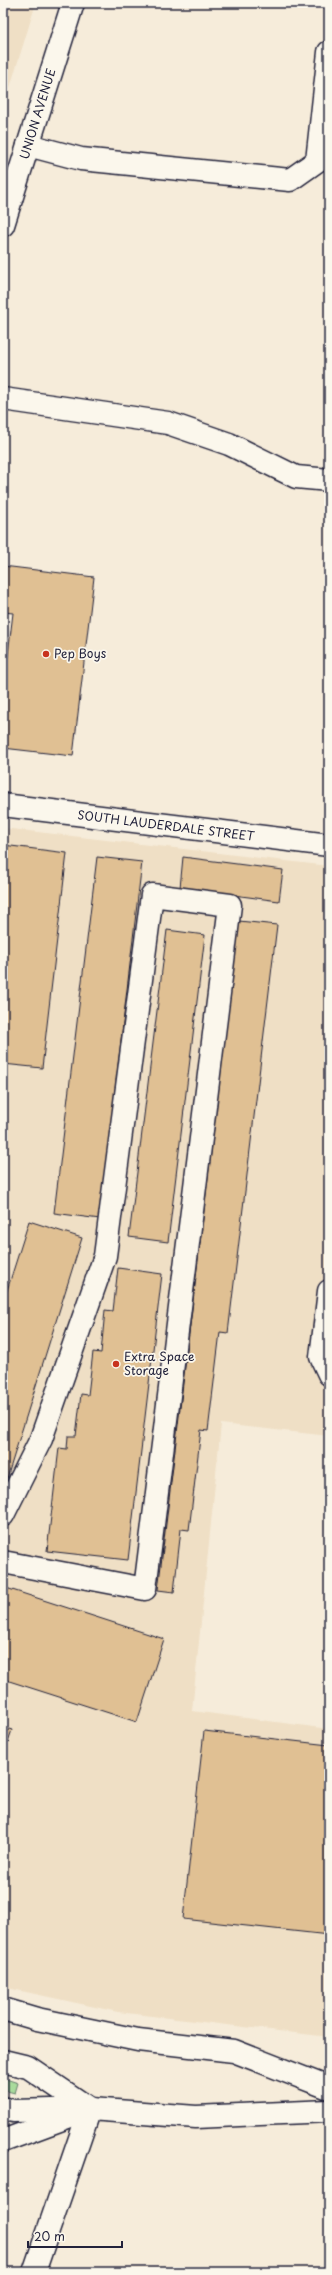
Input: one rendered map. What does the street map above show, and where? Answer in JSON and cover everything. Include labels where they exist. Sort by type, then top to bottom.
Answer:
[{"type":"main road","name":"UNION AVENUE","points":[[3,225],[73,3]]},
{"type":"main road","points":[[28,145],[81,159],[290,180],[317,161],[329,52]]},
{"type":"main road","points":[[3,399],[168,423],[229,444],[296,477],[329,480]]},
{"type":"main road","name":"SOUTH LAUDERDALE STREET","points":[[3,805],[329,846]]},
{"type":"main road","points":[[3,1562],[145,1589],[230,905],[152,895],[105,1256],[41,1439],[5,1505]]},
{"type":"main road","points":[[329,1291],[321,1357],[329,1374]]},
{"type":"main road","points":[[3,2010],[37,2019],[138,2040],[234,2051],[329,2088]]},
{"type":"main road","points":[[3,2061],[28,2067],[90,2109]]},
{"type":"main road","points":[[3,2108],[13,2111],[90,2109],[196,2117],[329,2111]]},
{"type":"main road","points":[[3,2141],[90,2109]]},
{"type":"main road","points":[[34,2272],[90,2109]]},
{"type":"shaded area","points":[[3,3],[36,3],[3,110]]},
{"type":"shaded area","points":[[3,828],[329,866],[329,1436],[221,1424],[192,1711],[329,1729],[329,2037],[118,2012],[3,1987]]},
{"type":"green space","points":[[3,2078],[18,2083],[15,2093],[3,2090]]},
{"type":"building","name":"Pep Boys","points":[[3,566],[94,577],[73,756],[3,748],[3,696],[13,613],[3,612]]},
{"type":"building","points":[[3,845],[67,853],[42,1068],[3,1064]]},
{"type":"building","points":[[97,857],[142,862],[100,1219],[54,1213]]},
{"type":"building","points":[[183,857],[283,870],[279,901],[180,888]]},
{"type":"building","points":[[239,921],[277,925],[228,1333],[220,1332],[208,1431],[201,1430],[189,1530],[181,1529],[174,1592],[158,1590]]},
{"type":"building","points":[[167,930],[205,935],[168,1242],[129,1237]]},
{"type":"building","points":[[29,1221],[82,1238],[7,1478],[3,1477],[3,1303]]},
{"type":"building","points":[[118,1268],[162,1274],[128,1560],[47,1551],[59,1448],[67,1449],[68,1436],[76,1436],[81,1394],[88,1395],[93,1352],[101,1353],[105,1310],[113,1311]]},
{"type":"building","points":[[3,1587],[164,1639],[137,1722],[3,1679]]},
{"type":"building","points":[[3,1727],[12,1730],[3,1756]]},
{"type":"building","points":[[204,1731],[329,1745],[329,1935],[183,1919]]},
{"type":"place","name":"Pep Boys","points":[[46,654]]},
{"type":"place","name":"Extra Space Storage","points":[[116,1364]]}]
